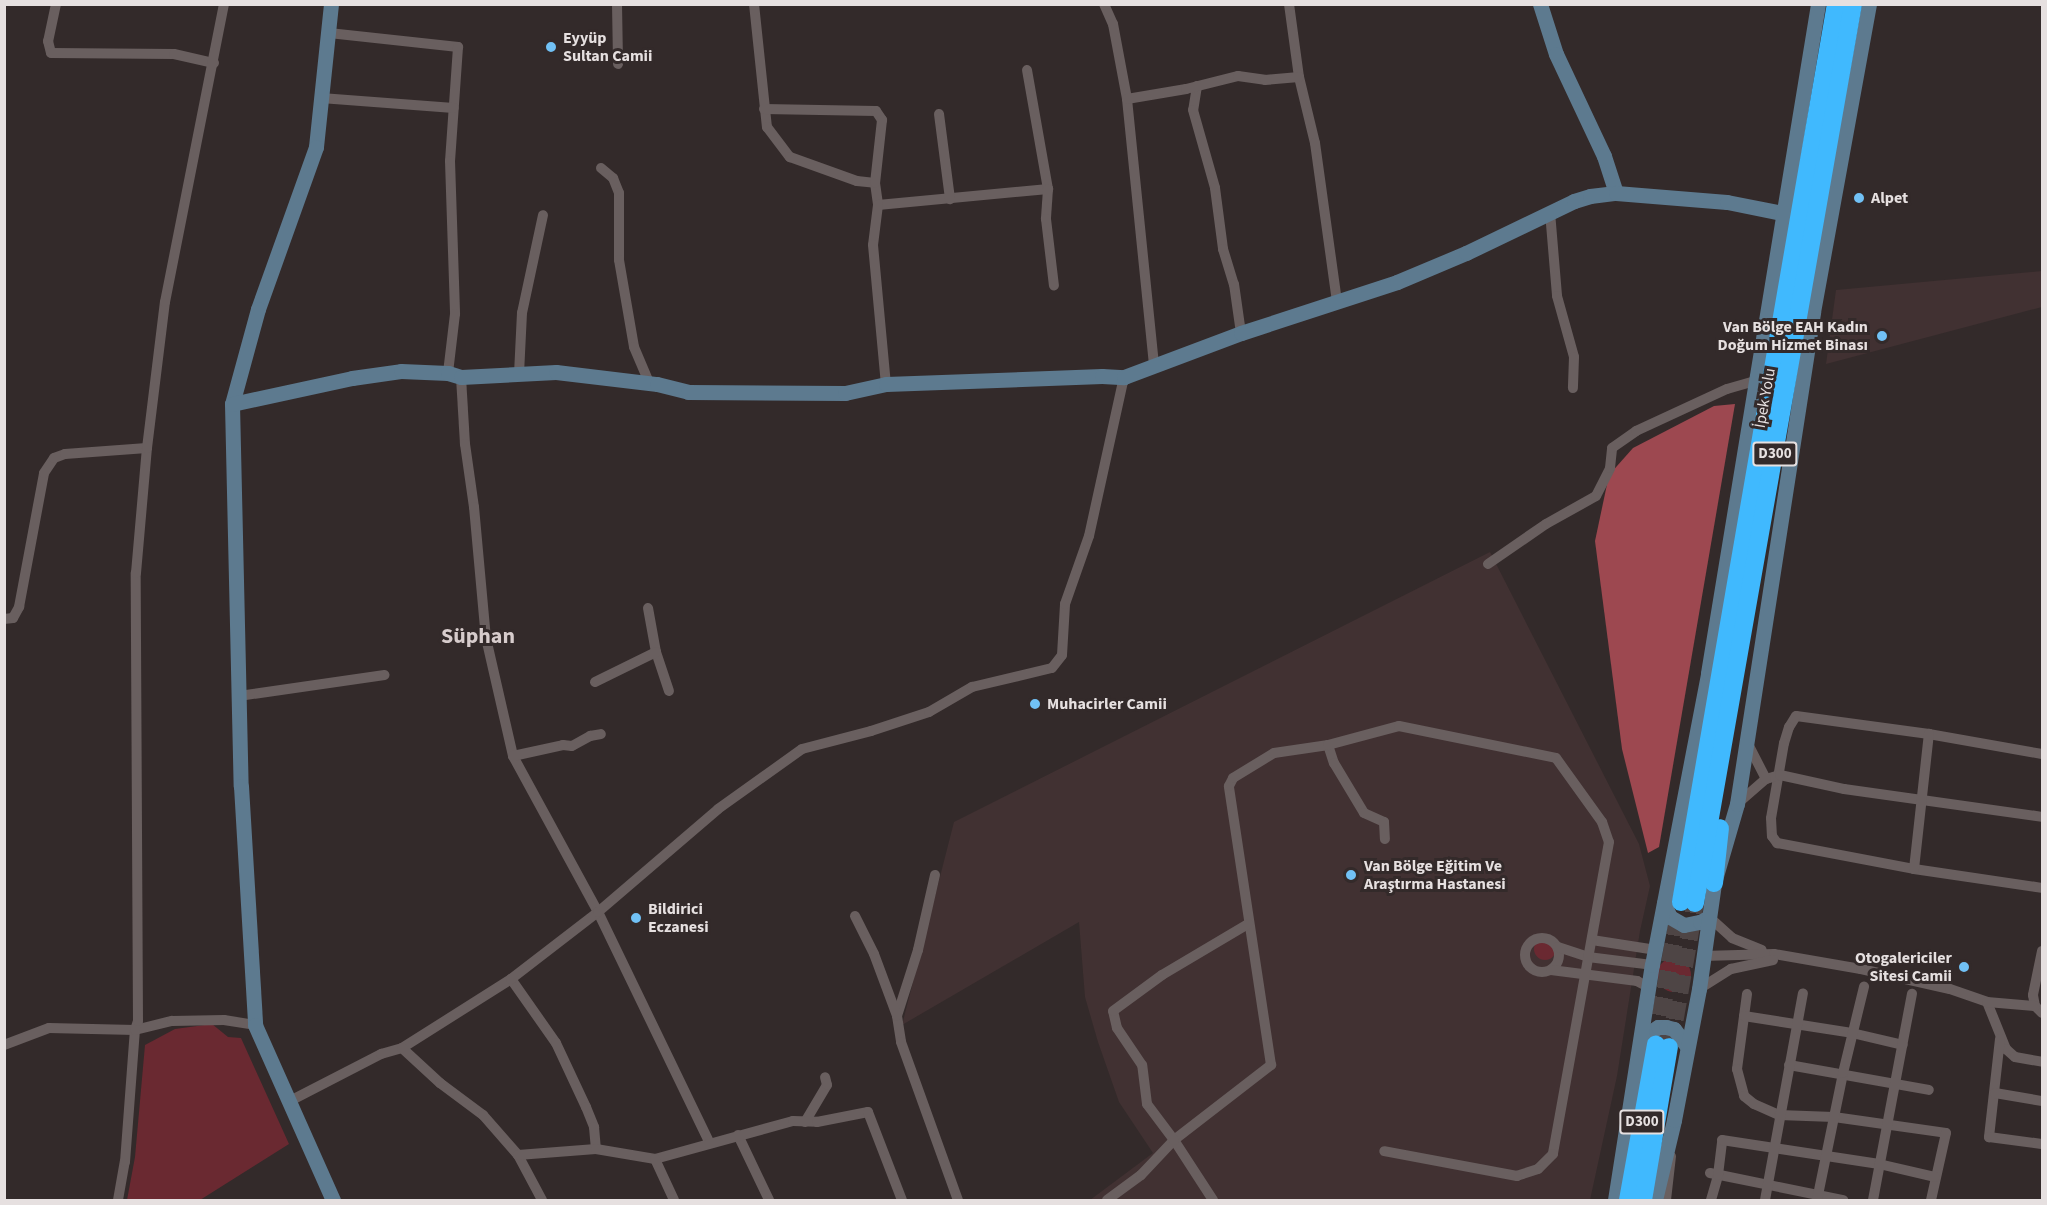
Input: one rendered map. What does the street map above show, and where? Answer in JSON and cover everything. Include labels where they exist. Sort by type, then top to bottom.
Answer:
[{"type":"highway","name":"İpek Yolu","points":[[1680,903],[1836,4]]},
{"type":"highway","name":"İpek Yolu","points":[[1680,903],[1752,572],[1853,4]]},
{"type":"highway","points":[[1714,883],[1720,827],[1776,447]]},
{"type":"highway","name":"D300","points":[[1628,1200],[1664,1044]]},
{"type":"highway","name":"D300","points":[[1643,1200],[1664,1044]]},
{"type":"street","points":[[56,4],[48,41],[51,53],[174,54],[214,63]]},
{"type":"street","points":[[118,1200],[125,1162],[135,1030],[138,1021],[136,573],[147,448],[165,302],[224,4]]},
{"type":"street","points":[[331,4],[316,147],[258,309],[232,404],[243,835],[255,1025],[333,1200]]},
{"type":"street","points":[[617,4],[618,64]]},
{"type":"street","points":[[754,4],[764,109],[768,127],[790,157],[857,181],[875,183]]},
{"type":"street","points":[[1104,4],[1113,24],[1127,99],[1154,366]]},
{"type":"street","points":[[1289,4],[1299,77],[1315,142],[1337,301]]},
{"type":"street","points":[[1540,4],[1556,54],[1604,156],[1616,194]]},
{"type":"street","points":[[1666,1200],[1674,1120],[1664,1044],[1650,988],[1654,958],[1680,903],[1708,673],[1818,4]]},
{"type":"street","points":[[1699,989],[1714,883],[1737,804],[1813,312],[1869,4]]},
{"type":"street","points":[[329,33],[458,47],[450,161],[455,375],[474,507],[486,638],[513,756],[598,912],[709,1142]]},
{"type":"street","points":[[1027,70],[1048,189],[1046,219],[1054,286]]},
{"type":"street","points":[[1127,99],[1238,76],[1266,80],[1299,77]]},
{"type":"street","points":[[1197,86],[1193,110],[1215,188],[1223,249],[1234,284],[1241,333]]},
{"type":"street","points":[[321,98],[454,108]]},
{"type":"street","points":[[764,109],[876,111],[882,120],[875,183],[878,205],[873,245],[886,384]]},
{"type":"street","points":[[939,114],[950,199]]},
{"type":"street","points":[[601,168],[613,178],[619,193],[619,260],[634,347],[650,383]]},
{"type":"street","points":[[878,205],[1048,189]]},
{"type":"street","points":[[232,404],[362,376],[402,371],[455,375],[556,372],[650,383],[688,392],[845,393],[886,384],[1090,376],[1124,377],[1241,333],[1426,269],[1574,201],[1616,194],[1727,202],[1782,213]]},
{"type":"street","points":[[1550,212],[1557,296],[1574,357],[1573,388]]},
{"type":"street","points":[[519,374],[522,313],[543,215]]},
{"type":"street","points":[[288,1102],[381,1054],[402,1048],[511,979],[598,912],[718,809],[802,749],[871,731],[928,712],[972,687],[1052,668],[1062,655],[1065,604],[1089,536],[1124,377]]},
{"type":"street","points":[[1488,564],[1546,524],[1596,496],[1610,468],[1612,448],[1636,431],[1727,389],[1755,381]]},
{"type":"street","points":[[4,619],[13,618],[19,607],[44,473],[54,458],[65,454],[147,448]]},
{"type":"street","points":[[648,608],[656,652],[669,691]]},
{"type":"street","points":[[595,681],[656,652]]},
{"type":"street","points":[[239,696],[384,675]]},
{"type":"street","points":[[2043,754],[1929,734],[1796,716],[1789,727],[1784,743],[1771,818],[1772,836],[1777,843],[1914,869],[2043,888]]},
{"type":"street","points":[[1107,1200],[1141,1175],[1174,1140],[1271,1065],[1229,786],[1233,778],[1274,753],[1328,746],[1399,726],[1556,758],[1602,822],[1608,835],[1608,853],[1553,1154],[1544,1165],[1531,1173],[1517,1176],[1384,1151]]},
{"type":"street","points":[[513,756],[563,745],[572,746],[590,736],[601,734]]},
{"type":"street","points":[[1914,869],[1929,734]]},
{"type":"street","points":[[1747,742],[1766,779]]},
{"type":"street","points":[[1328,746],[1334,763],[1364,813],[1384,822],[1385,839]]},
{"type":"street","points":[[1737,804],[1766,779],[1780,775],[1845,789],[2043,817]]},
{"type":"street","points":[[897,1016],[918,950],[935,874]]},
{"type":"street","points":[[1680,903],[1670,916],[1684,925],[1701,922],[1709,917]]},
{"type":"street","points":[[855,916],[874,954],[897,1016],[901,1042],[958,1200]]},
{"type":"street","points":[[1709,917],[1732,938],[1774,954],[1861,969],[1950,989],[1987,1002],[2039,1009]]},
{"type":"street","points":[[1213,1200],[1174,1140],[1147,1104],[1142,1065],[1117,1028],[1113,1011],[1162,975],[1248,924]]},
{"type":"street","points":[[1650,988],[1636,981],[1586,972],[1534,970],[1526,961],[1526,949],[1539,938],[1550,940],[1558,947],[1588,957],[1654,958]]},
{"type":"street","points":[[1592,940],[1654,958]]},
{"type":"street","points":[[1551,970],[1560,958],[1558,947]]},
{"type":"street","points":[[1703,956],[1774,954]]},
{"type":"street","points":[[2039,1009],[2033,995],[2042,956]]},
{"type":"street","points":[[1615,1200],[1664,1044],[1699,989],[1731,969],[1794,958]]},
{"type":"street","points":[[511,979],[556,1042],[594,1127],[596,1149]]},
{"type":"street","points":[[1818,1198],[1843,1072],[1864,987]]},
{"type":"street","points":[[1765,1200],[1803,993]]},
{"type":"street","points":[[1747,994],[1737,1069],[1744,1096],[1754,1104],[1779,1115],[1834,1116],[1946,1133],[1931,1200]]},
{"type":"street","points":[[1873,1200],[1897,1084],[1912,994]]},
{"type":"street","points":[[1987,1002],[2006,1049],[2015,1056],[2043,1062]]},
{"type":"street","points":[[1744,1016],[1852,1033],[1903,1045]]},
{"type":"street","points":[[4,1045],[49,1028],[135,1030],[172,1021],[224,1020],[255,1025]]},
{"type":"street","points":[[2001,1035],[1989,1137],[2043,1144]]},
{"type":"street","points":[[402,1048],[440,1083],[483,1115],[518,1155],[542,1200]]},
{"type":"street","points":[[1789,1065],[1843,1072],[1929,1090]]},
{"type":"street","points":[[805,1122],[827,1085],[825,1077]]},
{"type":"street","points":[[1995,1093],[2043,1101]]},
{"type":"street","points":[[518,1155],[596,1149],[655,1159],[709,1142],[793,1121],[817,1122],[868,1112],[902,1200]]},
{"type":"street","points":[[1655,1200],[1674,1120]]},
{"type":"street","points":[[738,1135],[769,1200]]},
{"type":"street","points":[[1711,1200],[1722,1140],[1879,1164],[1935,1177]]},
{"type":"street","points":[[655,1159],[674,1200]]},
{"type":"street","points":[[1714,1174],[1818,1198],[1843,1200]]},
{"type":"shaded area","name":"Van Bölge EAH Kadın Doğum Hizmet Binası","points":[[2042,271],[2042,307],[1826,364],[1836,290]]},
{"type":"shaded area","points":[[1735,404],[1659,847],[1648,853],[1622,749],[1595,541],[1609,475],[1633,448],[1714,406]]},
{"type":"shaded area","name":"Van Bölge Eğitim Ve Araştırma Hastanesi","points":[[1490,552],[1639,844],[1650,886],[1640,931],[1617,1076],[1590,1200],[1090,1200],[1153,1153],[1119,1102],[1098,1042],[1085,997],[1079,922],[902,1025],[954,822]]},
{"type":"shaded area","points":[[1545,938],[1553,941],[1556,949],[1553,957],[1545,960],[1537,957],[1534,949],[1537,941]]},
{"type":"shaded area","points":[[1674,958],[1686,963],[1691,975],[1686,987],[1674,992],[1662,987],[1657,975],[1662,963]]},
{"type":"shaded area","points":[[212,1024],[228,1037],[241,1038],[289,1144],[200,1200],[127,1200],[135,1157],[145,1045],[175,1029]]},
{"type":"tunnel","points":[[1656,1042],[1681,902]]},
{"type":"tunnel","points":[[1670,1046],[1695,903]]},
{"type":"place","name":"Eyyüp Sultan Camii","points":[[551,47]]},
{"type":"place","name":"Alpet","points":[[1859,198]]},
{"type":"place","name":"Van Bölge EAH Kadın Doğum Hizmet Binası","points":[[1882,336]]},
{"type":"place","name":"Muhacirler Camii","points":[[1035,704]]},
{"type":"place","name":"Van Bölge Eğitim Ve Araştırma Hastanesi","points":[[1351,875]]},
{"type":"place","name":"Bildirici Eczanesi","points":[[636,918]]},
{"type":"place","name":"Otogalericiler Sitesi Camii","points":[[1964,967]]},
{"type":"district","name":"Süphan","points":[[478,637]]}]
